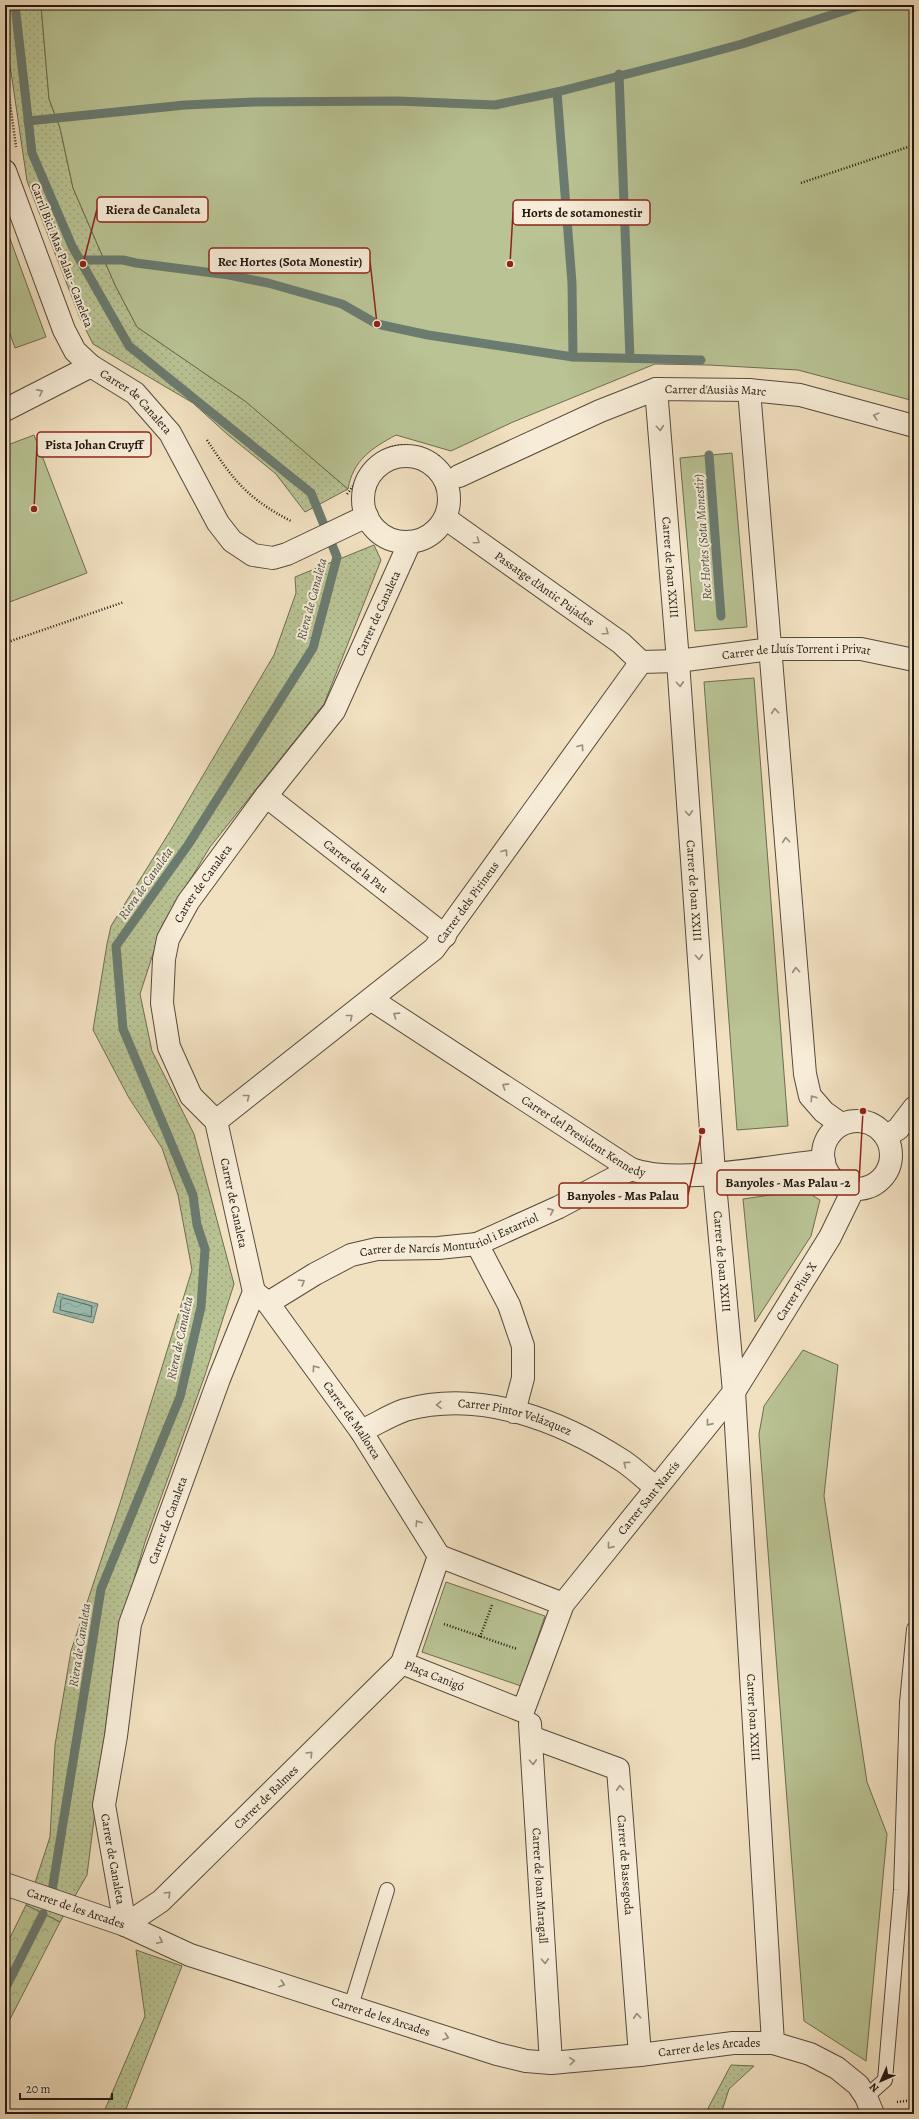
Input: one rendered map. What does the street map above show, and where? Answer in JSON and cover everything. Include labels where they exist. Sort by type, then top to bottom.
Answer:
[{"type":"street","name":"Carrer de Canaleta","points":[[5,171],[64,330],[75,351],[91,366],[135,393],[170,433],[218,523],[232,541],[253,556],[273,558],[287,554],[367,516]]},
{"type":"street","points":[[5,410],[91,366]]},
{"type":"street","name":"Carrer d'Ausiàs Marc","points":[[454,484],[600,411],[656,390],[749,390],[800,395],[914,426]]},
{"type":"street","name":"Carrer de Joan XXIII","points":[[656,390],[678,661],[714,1174],[734,1392]]},
{"type":"street","points":[[749,390],[805,1074],[810,1096],[824,1112],[841,1124]]},
{"type":"street","points":[[411,456],[423,459],[434,466],[454,484],[445,518],[431,534],[410,542],[396,541],[384,536],[374,527],[367,516],[364,503],[364,490],[369,478],[376,468],[386,461],[411,456]]},
{"type":"street","name":"Passatge d'Antic Pujades","points":[[445,518],[621,643],[641,662]]},
{"type":"street","name":"Carrer de Canaleta","points":[[125,1925],[104,1805],[116,1736],[130,1624],[219,1379],[261,1298],[216,1121],[191,1096],[169,1048],[162,1003],[164,959],[168,939],[188,902],[266,796],[334,711],[410,542]]},
{"type":"street","name":"Carrer de Lluís Torrent i Privat","points":[[678,661],[770,649],[861,649],[914,660]]},
{"type":"street","points":[[641,662],[678,661]]},
{"type":"street","name":"Carrer dels Pirineus","points":[[216,1121],[372,1000],[434,949],[445,936],[641,662]]},
{"type":"street","name":"Carrer de la Pau","points":[[266,796],[445,936]]},
{"type":"street","name":"Carrer del President Kennedy","points":[[372,1000],[631,1169],[660,1176],[714,1174],[824,1161]]},
{"type":"street","points":[[886,1136],[898,1129],[914,1108]]},
{"type":"street","points":[[854,1121],[867,1122],[879,1128],[886,1136],[892,1152],[890,1165],[884,1177],[873,1185],[860,1189],[847,1187],[835,1181],[827,1170],[824,1161],[824,1144],[830,1133],[841,1124],[854,1121]]},
{"type":"street","name":"Carrer de Narcís Monturiol i Estarriol","points":[[261,1298],[351,1256],[377,1248],[438,1248],[477,1244],[560,1207],[631,1169]]},
{"type":"street","name":"Carrer Pius X","points":[[734,1392],[830,1237],[854,1188]]},
{"type":"street","points":[[477,1244],[509,1306],[523,1346],[523,1378],[514,1412]]},
{"type":"street","name":"Carrer de Mallorca","points":[[261,1298],[361,1431],[439,1556]]},
{"type":"street","name":"Carrer Sant Narcís","points":[[563,1604],[734,1392]]},
{"type":"street","name":"Carrer Joan XXIII","points":[[734,1392],[773,2043]]},
{"type":"street","name":"Carrer Pintor Velázquez","points":[[361,1431],[404,1411],[436,1405],[475,1404],[514,1412],[549,1422],[579,1435],[624,1462],[656,1488]]},
{"type":"street","points":[[439,1556],[563,1604],[522,1711]]},
{"type":"street","name":"Plaça Canigó","points":[[439,1556],[402,1663],[522,1711]]},
{"type":"street","name":"Carrer de Balmes","points":[[125,1925],[162,1901],[402,1663]]},
{"type":"street","name":"Carrer de Joan Maragall","points":[[522,1711],[530,1725],[531,1736],[551,2063]]},
{"type":"street","name":"Carrer de Bassegoda","points":[[531,1736],[618,1769],[640,2055]]},
{"type":"street","name":"Carrer de les Arcades","points":[[5,1884],[125,1925],[190,1955],[497,2054],[526,2061],[551,2063],[640,2055],[733,2043],[773,2043],[810,2054],[837,2068],[858,2085],[870,2106]]},
{"type":"lane","points":[[870,2106],[885,2080],[902,1890],[914,1629]]},
{"type":"lane","points":[[351,2006],[387,1890]]},
{"type":"path","points":[[5,66],[17,152]]},
{"type":"path","points":[[801,183],[914,145]]},
{"type":"path","points":[[206,439],[228,471],[248,494],[271,511],[294,523]]},
{"type":"path","points":[[5,643],[124,602]]},
{"type":"path","points":[[480,1637],[501,1580]]},
{"type":"path","points":[[419,1616],[543,1658]]},
{"type":"green space","points":[[5,5],[41,5],[49,99],[60,128],[73,188],[115,285],[137,327],[245,401],[348,489],[305,512],[276,474],[227,434],[193,403],[93,344],[80,318],[27,181],[11,72],[5,49]]},
{"type":"green space","points":[[41,5],[914,5],[914,401],[798,370],[709,365],[655,364],[513,422],[451,451],[396,435],[379,445],[365,456],[354,470],[348,489],[245,401],[137,327],[115,285],[73,188],[60,128],[49,99]]},
{"type":"green space","points":[[5,225],[46,337],[15,348],[5,320]]},
{"type":"green space","points":[[34,435],[87,573],[7,603],[5,599],[5,446]]},
{"type":"green space","points":[[732,453],[747,627],[695,631],[680,458]]},
{"type":"green space","points":[[374,545],[381,560],[324,704],[210,847],[162,926],[140,994],[152,1051],[194,1134],[234,1284],[205,1375],[145,1542],[117,1638],[87,1875],[60,1922],[26,1905],[33,1889],[50,1837],[55,1745],[71,1651],[120,1503],[192,1270],[178,1195],[162,1148],[129,1098],[93,1030],[111,926],[172,828],[274,655],[296,593],[295,577]]},
{"type":"green space","points":[[754,678],[788,1126],[737,1130],[704,682]]},
{"type":"green space","points":[[804,1190],[820,1200],[811,1236],[755,1322],[743,1199]]},
{"type":"green space","points":[[803,1350],[838,1365],[824,1496],[867,1782],[887,1834],[866,2061],[804,2021],[759,1434],[764,1406]]},
{"type":"green space","points":[[446,1582],[545,1616],[521,1686],[422,1652]]},
{"type":"green space","points":[[26,1905],[60,1922],[8,2023],[5,2035],[5,1948]]},
{"type":"green space","points":[[136,1950],[182,1966],[124,2114],[103,2114],[145,2016]]},
{"type":"green space","points":[[731,2065],[754,2066],[729,2089],[721,2114],[705,2114]]},
{"type":"water","points":[[58,1293],[98,1304],[93,1323],[53,1312]]},
{"type":"waterway","name":"Riera de Canaleta","points":[[15,5],[32,153],[72,246],[129,346],[311,493],[337,557],[313,648],[188,845],[116,946],[123,1029],[193,1195],[197,1225],[205,1249],[201,1307],[180,1397],[101,1589],[52,1891]]},
{"type":"waterway","points":[[28,121],[185,105],[254,102],[397,101],[495,105],[557,92],[742,44],[862,5]]},
{"type":"waterway","points":[[619,74],[630,358]]},
{"type":"waterway","points":[[557,92],[572,283],[573,357]]},
{"type":"waterway","name":"Rec Hortes (Sota Monestir)","points":[[80,260],[123,260],[229,275],[268,283],[342,304],[377,324],[428,335],[573,357],[701,360]]},
{"type":"waterway","name":"Rec Hortes (Sota Monestir)","points":[[709,455],[721,616]]},
{"type":"waterway","points":[[5,1989],[43,1914]]},
{"type":"place","name":"Riera de Canaleta","points":[[83,264]]},
{"type":"place","name":"Horts de sotamonestir","points":[[510,264]]},
{"type":"place","name":"Rec Hortes (Sota Monestir)","points":[[377,324]]},
{"type":"place","name":"Pista Johan Cruyff","points":[[34,509]]},
{"type":"place","name":"Banyoles - Mas Palau -2","points":[[863,1111]]},
{"type":"place","name":"Banyoles - Mas Palau","points":[[702,1131]]}]
